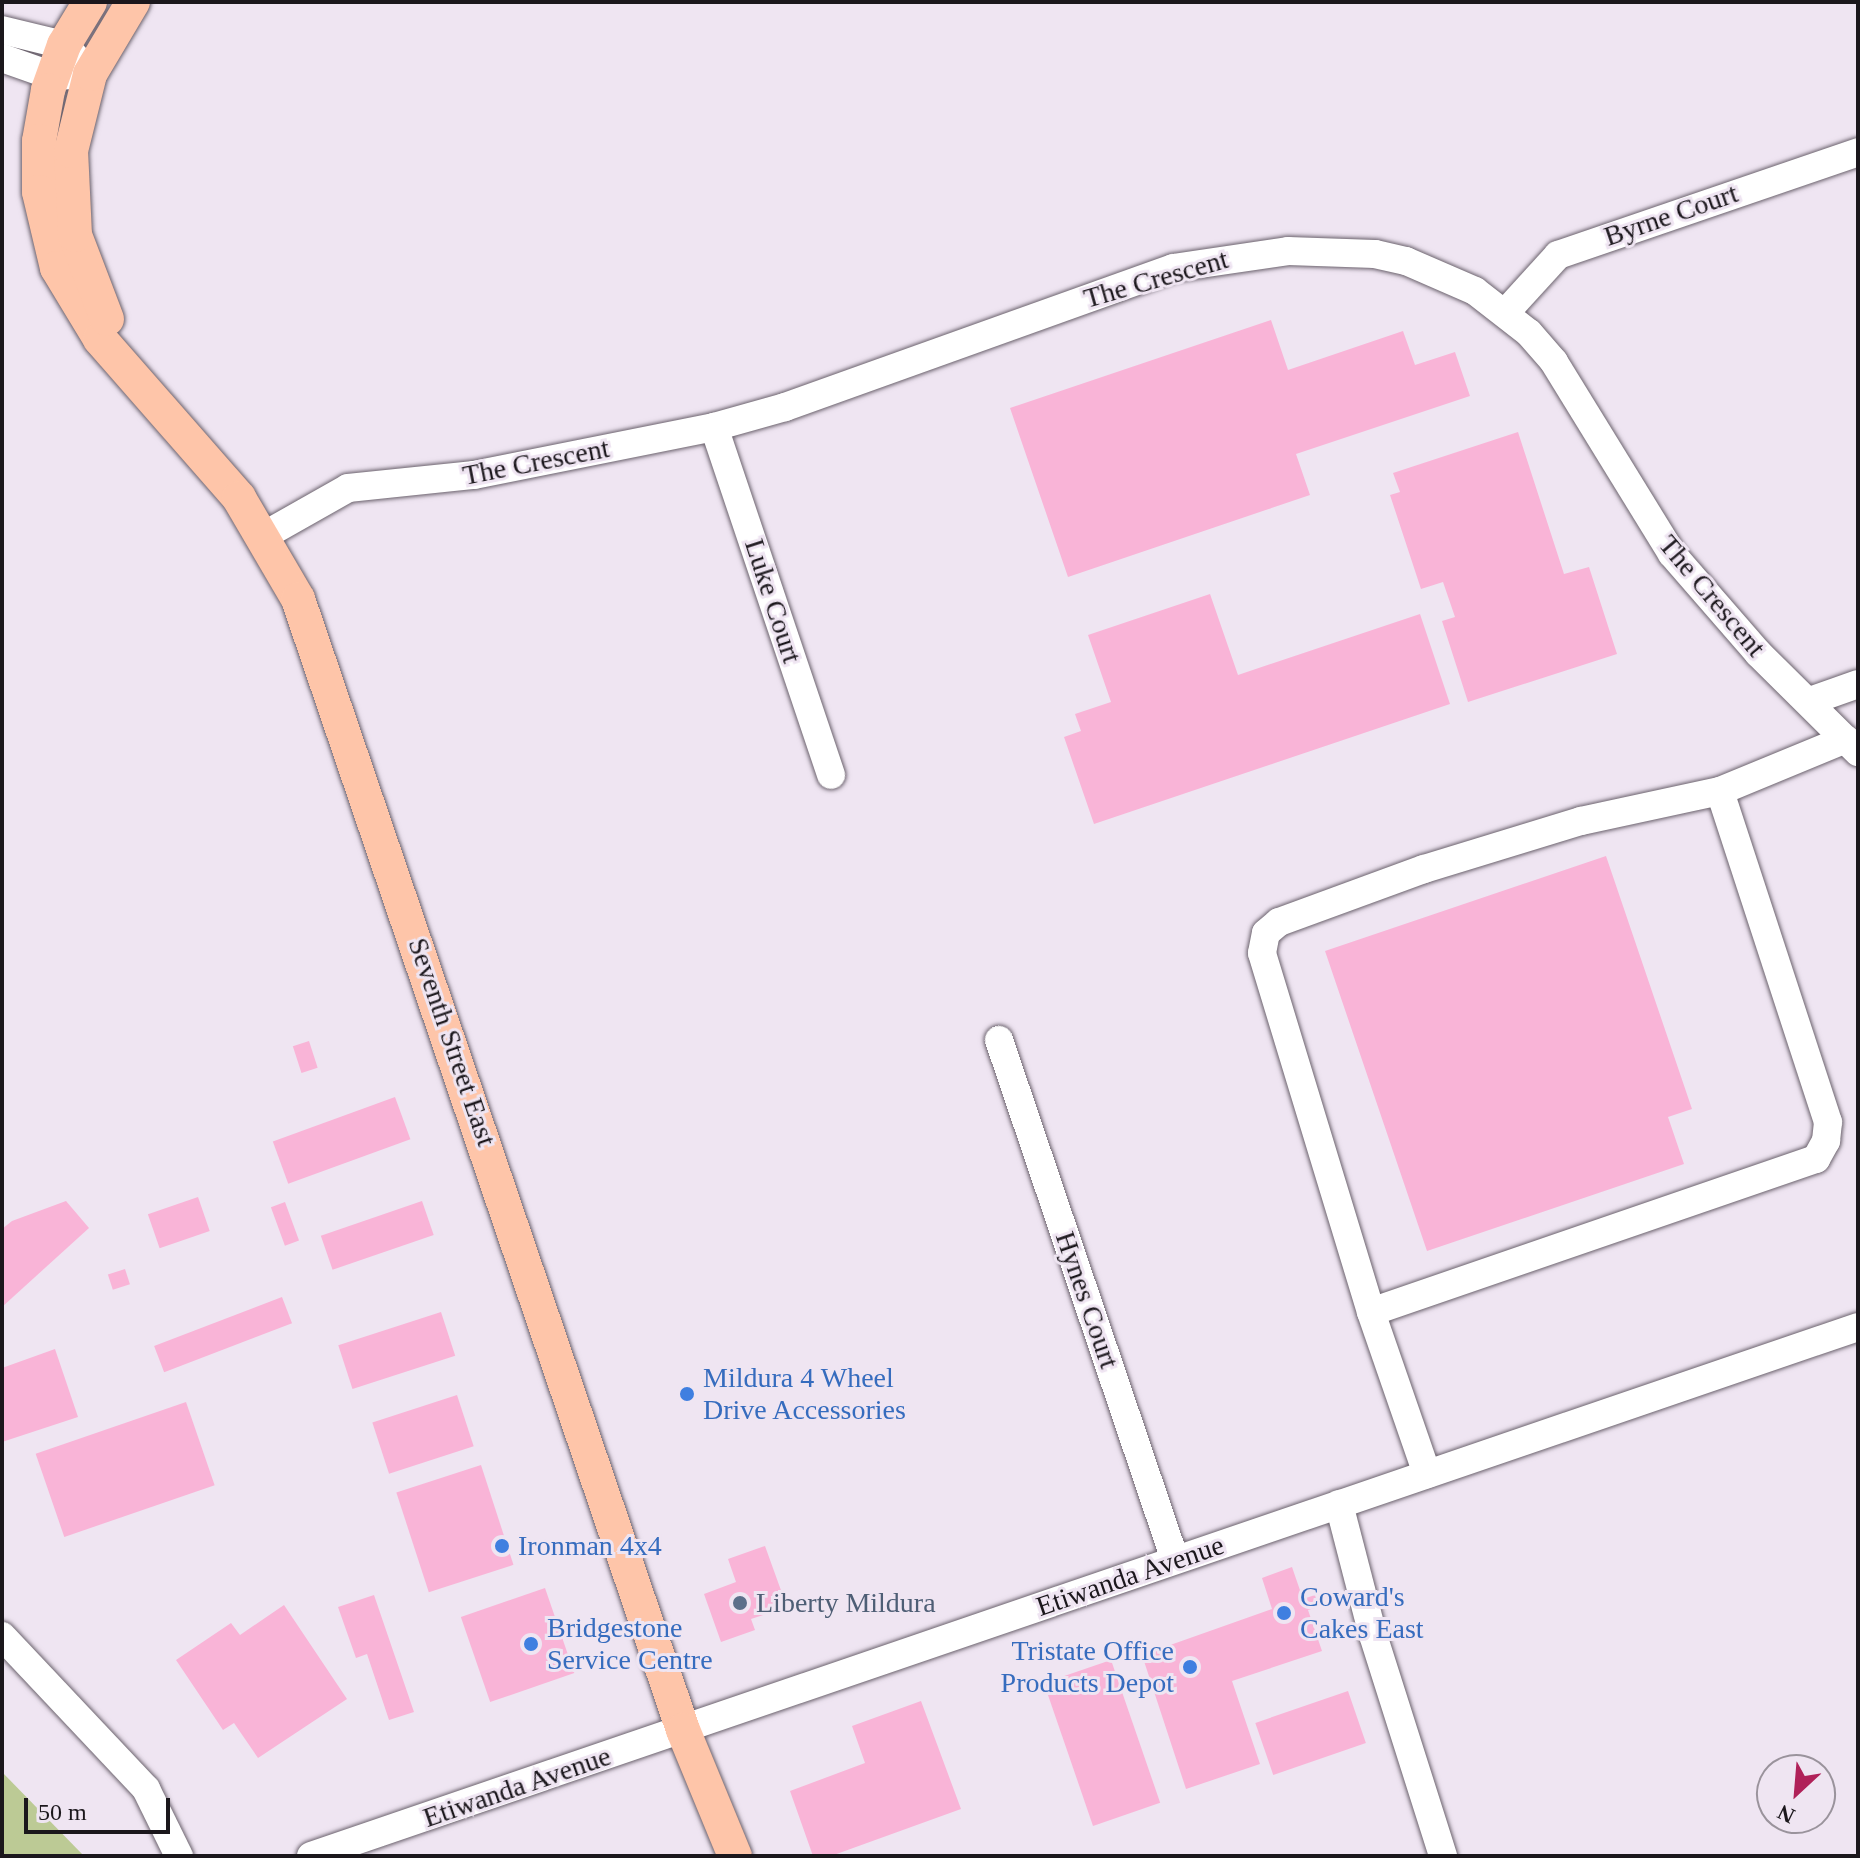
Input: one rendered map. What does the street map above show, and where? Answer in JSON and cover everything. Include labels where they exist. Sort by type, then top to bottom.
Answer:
[{"type":"main road","points":[[58,60],[90,2]]},
{"type":"main road","name":"Seventh Street East","points":[[133,2],[90,74],[71,151],[75,235],[105,316],[151,391]]},
{"type":"main road","name":"Seventh Street East","points":[[58,60],[38,155],[45,229],[74,301],[100,339],[151,391],[265,535],[315,641],[683,1730]]},
{"type":"main road","points":[[683,1730],[686,1780],[712,1856]]},
{"type":"main road","points":[[683,1730],[735,1856]]},
{"type":"street","points":[[2,30],[90,74]]},
{"type":"street","points":[[2,58],[58,60]]},
{"type":"street","name":"Byrne Court","points":[[1506,312],[1558,255],[1858,152]]},
{"type":"street","name":"The Crescent","points":[[265,535],[348,488],[474,475],[714,427],[823,394],[1119,285],[1233,256],[1334,250],[1375,254],[1442,274],[1506,312],[1554,362],[1672,554],[1722,615],[1852,745]]},
{"type":"street","name":"Luke Court","points":[[714,427],[831,775]]},
{"type":"street","points":[[1810,701],[1858,684]]},
{"type":"street","points":[[1427,1474],[1371,1312],[1262,953],[1266,933],[1279,922],[1424,869],[1581,821],[1720,791],[1852,745]]},
{"type":"street","points":[[1371,1312],[1816,1159],[1826,1141],[1828,1122],[1720,791]]},
{"type":"street","name":"Hynes Court","points":[[999,1040],[1175,1560]]},
{"type":"street","name":"Etiwanda Avenue","points":[[323,1854],[1858,1327]]},
{"type":"street","points":[[1328,1508],[1393,1693],[1443,1856]]},
{"type":"street","points":[[2,1636],[146,1789],[179,1856]]},
{"type":"street","points":[[1393,1693],[1459,1856]]},
{"type":"green space","points":[[2,1772],[84,1856],[2,1856]]},
{"type":"building","points":[[1271,320],[1288,370],[1403,331],[1415,365],[1455,352],[1470,396],[1296,454],[1310,495],[1068,577],[1010,408]]},
{"type":"building","points":[[1518,432],[1564,574],[1589,567],[1617,654],[1468,702],[1442,621],[1455,617],[1443,582],[1421,589],[1390,495],[1400,492],[1393,473]]},
{"type":"building","points":[[1210,594],[1238,675],[1420,614],[1450,704],[1094,824],[1064,737],[1081,731],[1075,714],[1111,702],[1088,635]]},
{"type":"building","points":[[1606,856],[1692,1109],[1668,1117],[1684,1164],[1427,1251],[1325,951]]},
{"type":"building","points":[[309,1041],[318,1068],[301,1073],[293,1046]]},
{"type":"building","points":[[395,1097],[410,1139],[288,1184],[273,1141]]},
{"type":"building","points":[[198,1197],[210,1231],[160,1248],[148,1214]]},
{"type":"building","points":[[66,1201],[89,1228],[2,1307],[2,1229],[12,1221]]},
{"type":"building","points":[[422,1201],[434,1235],[333,1270],[321,1236]]},
{"type":"building","points":[[285,1202],[299,1241],[285,1246],[271,1207]]},
{"type":"building","points":[[125,1269],[130,1284],[113,1290],[108,1275]]},
{"type":"building","points":[[282,1297],[292,1323],[164,1372],[154,1346]]},
{"type":"building","points":[[441,1312],[455,1356],[353,1389],[338,1345]]},
{"type":"building","points":[[55,1349],[78,1417],[2,1442],[2,1368]]},
{"type":"building","points":[[457,1395],[474,1446],[389,1474],[372,1423]]},
{"type":"building","points":[[186,1402],[215,1485],[64,1537],[36,1454]]},
{"type":"building","points":[[481,1465],[513,1565],[429,1592],[396,1493]]},
{"type":"building","points":[[765,1546],[787,1607],[751,1619],[755,1630],[721,1642],[704,1594],[736,1582],[728,1559]]},
{"type":"building","points":[[1292,1567],[1303,1599],[1315,1595],[1318,1607],[1308,1610],[1322,1651],[1232,1681],[1260,1764],[1186,1789],[1142,1655],[1272,1609],[1262,1578]]},
{"type":"building","points":[[545,1588],[574,1673],[490,1702],[461,1617]]},
{"type":"building","points":[[374,1595],[414,1712],[389,1720],[367,1654],[356,1658],[338,1607]]},
{"type":"building","points":[[284,1605],[347,1699],[258,1758],[234,1723],[223,1730],[176,1660],[231,1623],[240,1635]]},
{"type":"building","points":[[1111,1660],[1160,1803],[1093,1826],[1044,1683]]},
{"type":"building","points":[[1348,1691],[1366,1743],[1273,1775],[1255,1723]]},
{"type":"building","points":[[921,1701],[961,1809],[831,1856],[813,1856],[790,1791],[865,1763],[852,1726]]},
{"type":"place","name":"Mildura 4 Wheel Drive Accessories","points":[[687,1394]]},
{"type":"place","name":"Ironman 4x4","points":[[502,1546]]},
{"type":"place","name":"Liberty Mildura","points":[[740,1603]]},
{"type":"place","name":"Coward's Cakes East","points":[[1284,1613]]},
{"type":"place","name":"Bridgestone Service Centre","points":[[531,1644]]},
{"type":"place","name":"Tristate Office Products Depot","points":[[1190,1667]]}]
